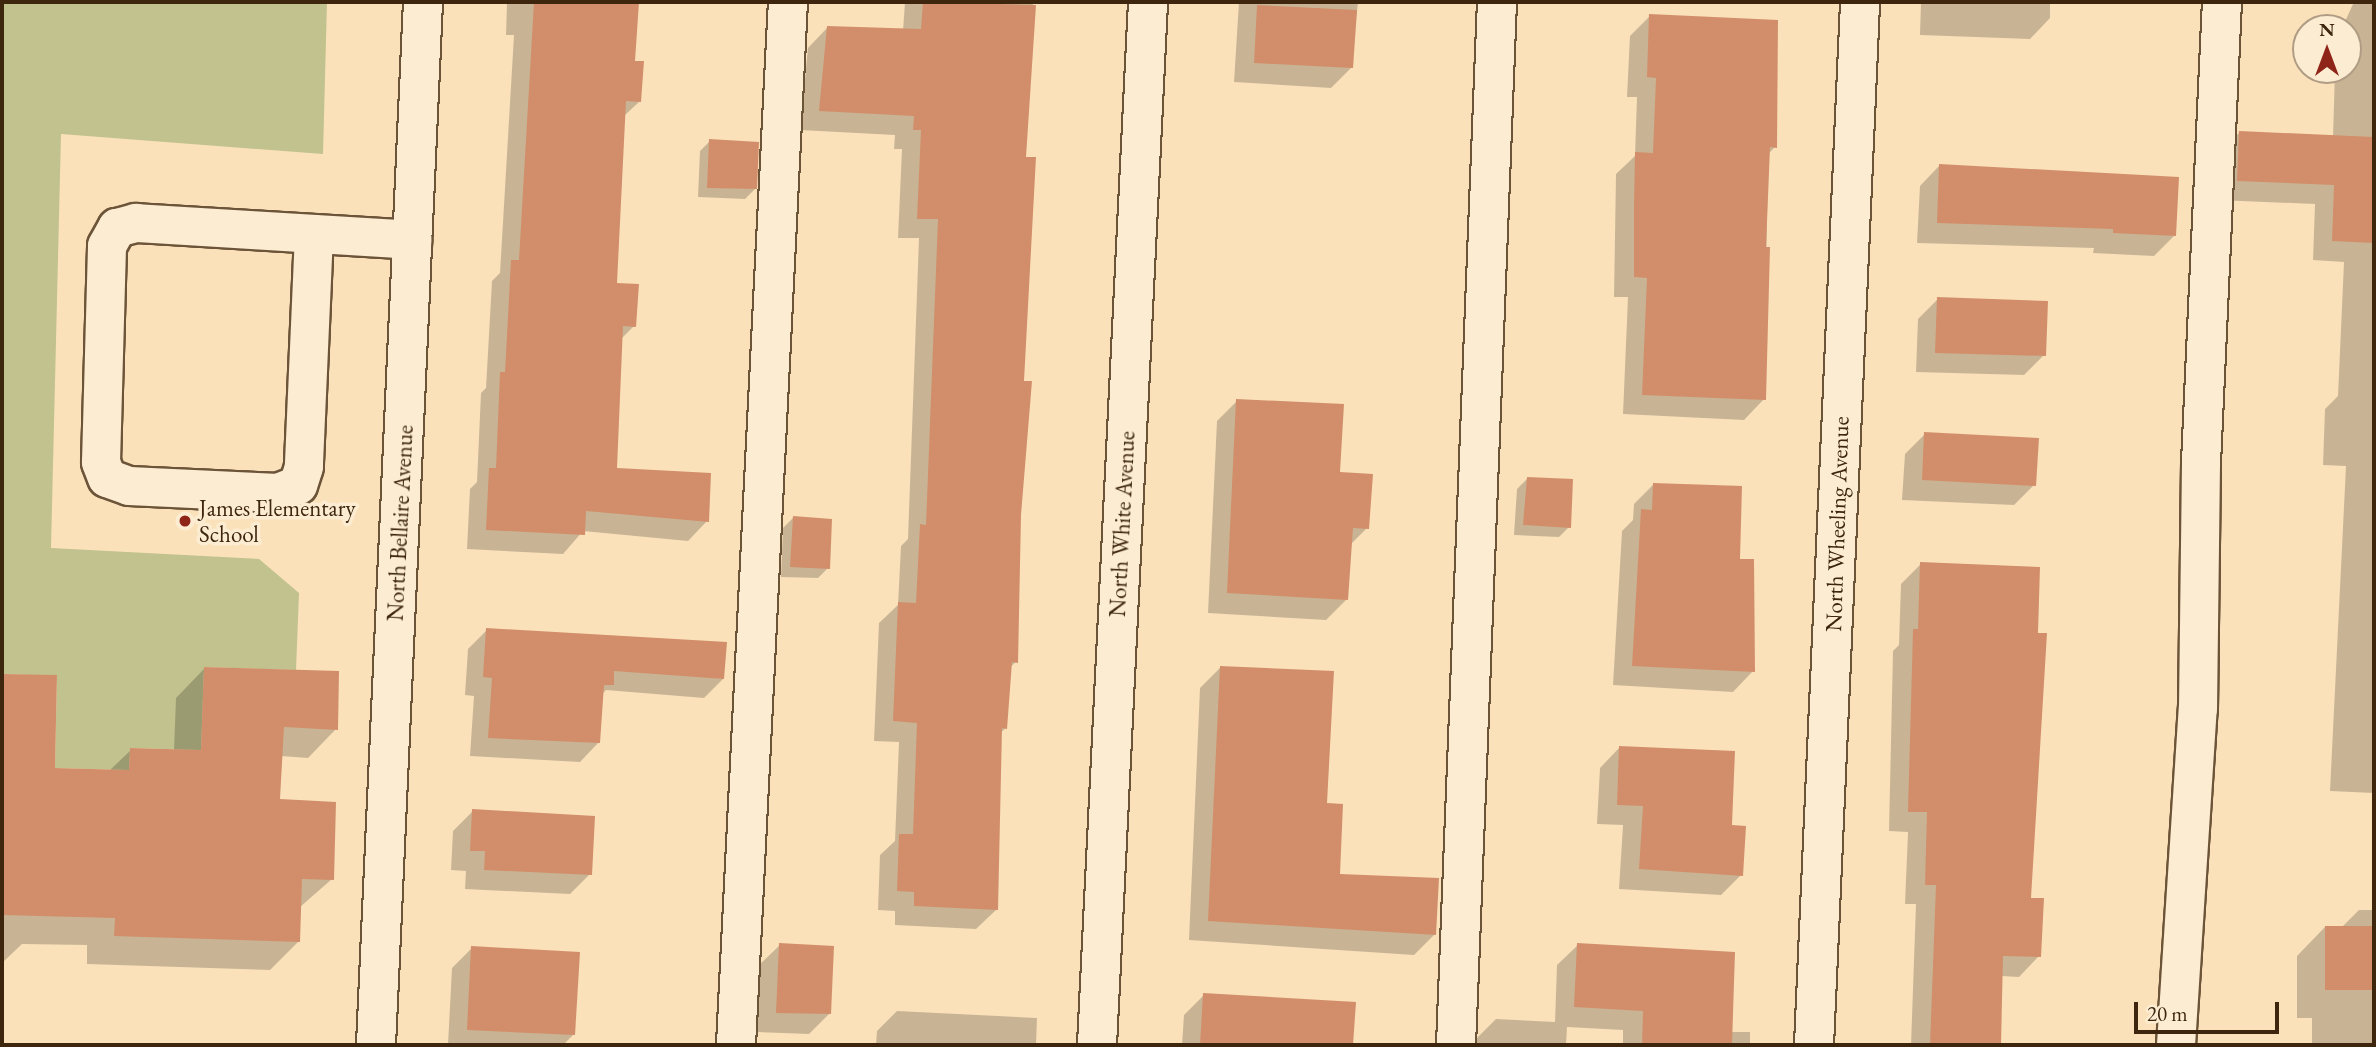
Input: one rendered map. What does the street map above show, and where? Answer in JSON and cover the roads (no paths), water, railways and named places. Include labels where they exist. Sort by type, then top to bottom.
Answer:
[{"type":"street","name":"North Bellaire Avenue","points":[[376,1045],[423,2]]},
{"type":"street","points":[[736,1045],[788,2]]},
{"type":"street","name":"North White Avenue","points":[[1097,1045],[1148,2]]},
{"type":"street","points":[[1456,1045],[1497,2]]},
{"type":"street","name":"North Wheeling Avenue","points":[[1814,1045],[1860,2]]},
{"type":"street","points":[[2176,1045],[2198,721],[2201,463],[2222,2]]},
{"type":"street","points":[[314,234],[304,467],[298,485],[278,493],[129,486],[107,478],[101,461],[107,246],[117,228],[136,223],[412,240]]},
{"type":"place","name":"James Elementary School","points":[[185,521]]}]
